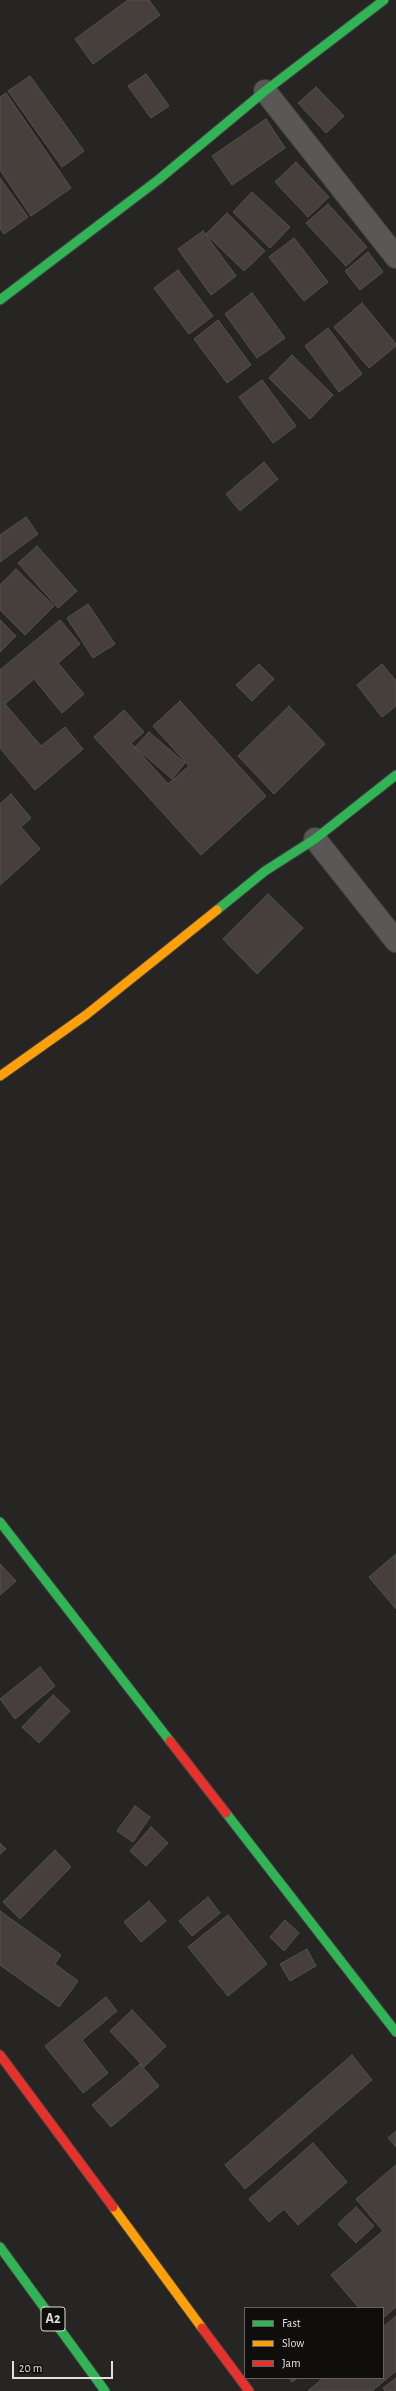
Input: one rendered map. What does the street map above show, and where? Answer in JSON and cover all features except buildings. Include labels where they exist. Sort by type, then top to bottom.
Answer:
[{"type":"main road","points":[[0,300],[158,180],[265,91],[384,0]]},
{"type":"main road","points":[[0,1076],[86,1015],[265,871],[315,839],[396,775]]},
{"type":"main road","points":[[0,1522],[396,2032]]},
{"type":"main road","points":[[0,2055],[249,2391]]},
{"type":"main road","name":"A2","points":[[0,2247],[105,2391]]},
{"type":"street","points":[[265,91],[396,257]]},
{"type":"street","points":[[315,839],[396,941]]},
{"type":"traffic: fast","points":[[0,300],[158,180],[265,91],[384,0]]},
{"type":"traffic: fast","points":[[217,910],[265,871],[315,839],[396,775]]},
{"type":"traffic: fast","points":[[0,1522],[170,1741]]},
{"type":"traffic: fast","points":[[226,1813],[396,2032]]},
{"type":"traffic: fast","points":[[0,2247],[105,2391]]},
{"type":"traffic: slow","points":[[0,1076],[86,1015],[217,910]]},
{"type":"traffic: slow","points":[[113,2207],[202,2328]]},
{"type":"traffic: jam","points":[[170,1741],[226,1813]]},
{"type":"traffic: jam","points":[[0,2055],[113,2207]]},
{"type":"traffic: jam","points":[[202,2328],[249,2391]]}]
